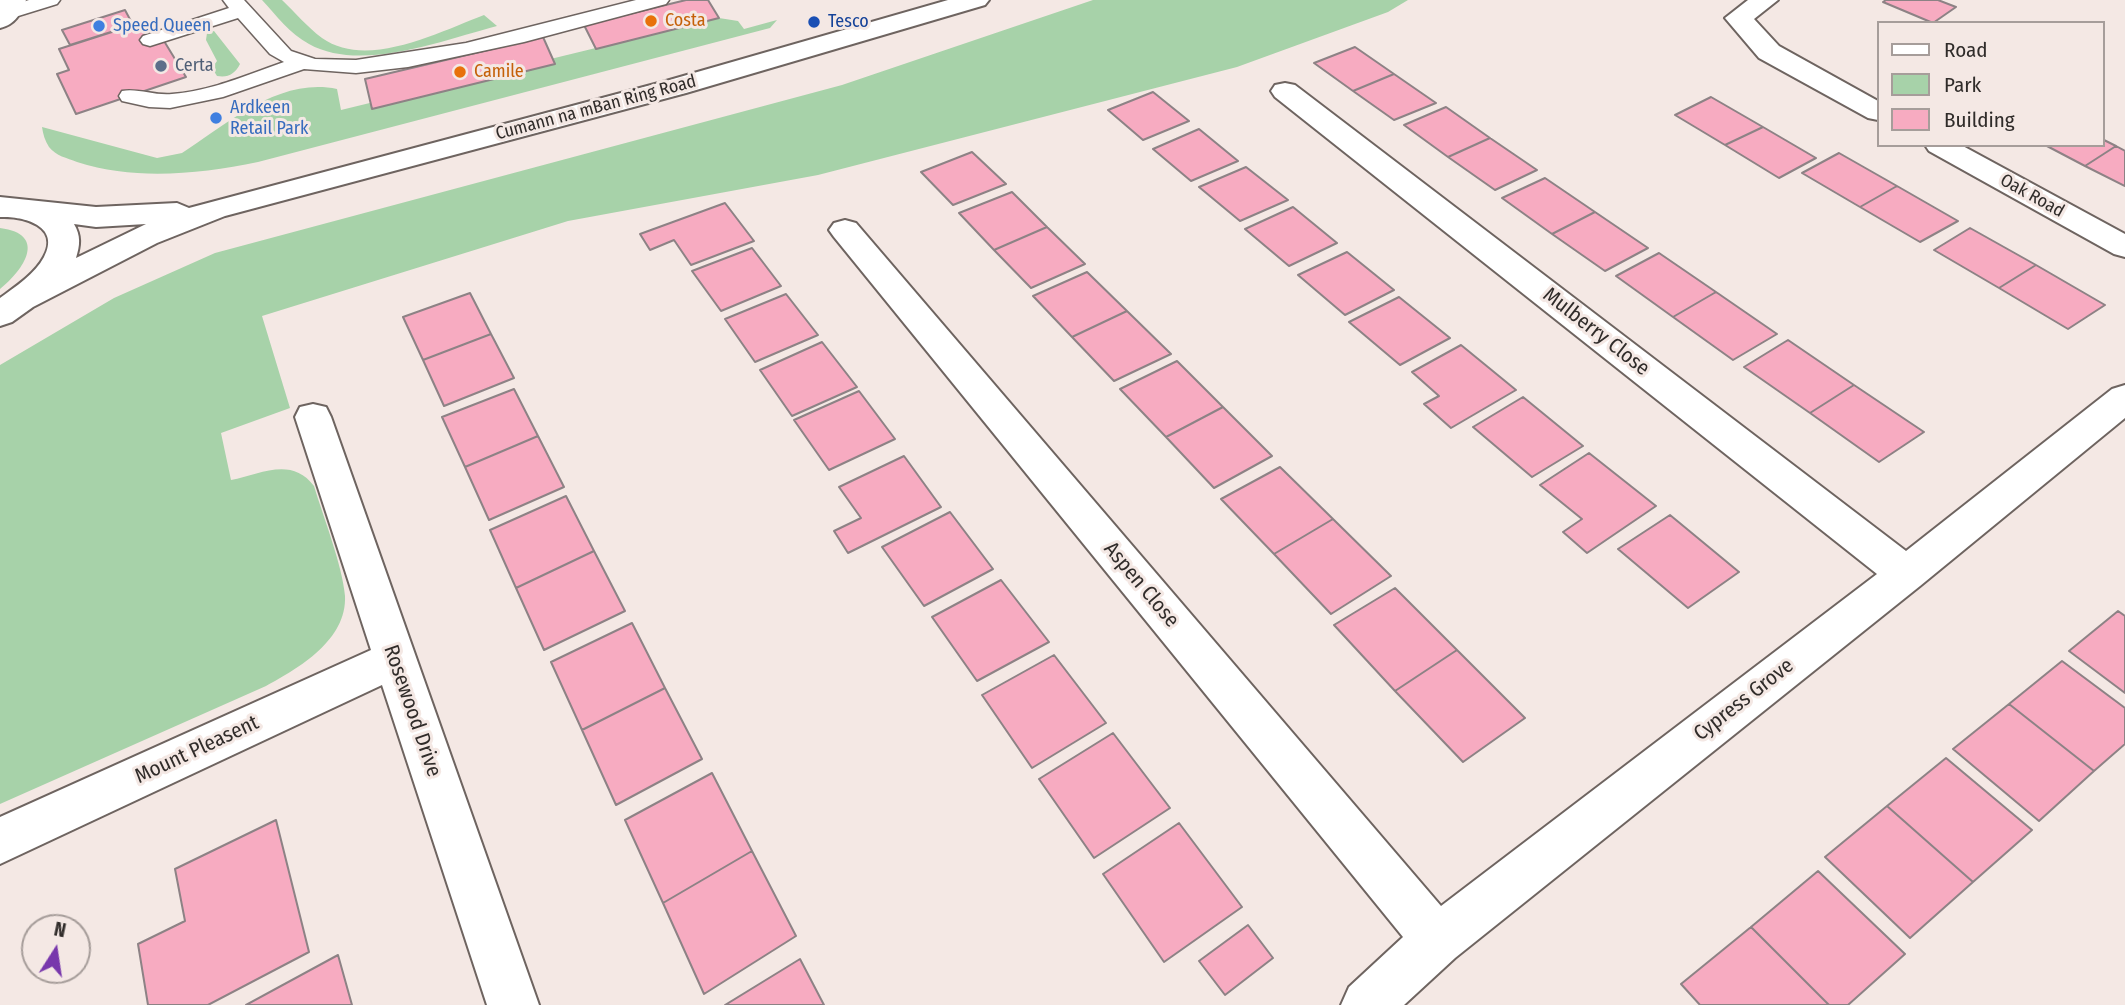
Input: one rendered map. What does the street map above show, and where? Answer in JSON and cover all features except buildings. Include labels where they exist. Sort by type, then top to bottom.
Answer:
[{"type":"street","name":"Cumann na mBan Ring Road","points":[[12,307],[146,236],[214,209],[676,87],[976,0]]},
{"type":"street","points":[[1765,0],[1738,18],[1769,52],[1876,111]]},
{"type":"street","name":"Mulberry Close","points":[[1285,91],[1906,574]]},
{"type":"street","name":"Oak Road","points":[[1943,147],[2125,247]]},
{"type":"street","name":"Cumann na mBan Ring Road","points":[[9,206],[96,218],[214,209]]},
{"type":"street","points":[[9,206],[56,222],[63,232],[64,243],[53,271],[12,307]]},
{"type":"street","name":"Aspen Close","points":[[845,230],[1437,940]]},
{"type":"street","name":"Cypress Grove","points":[[1367,1005],[1437,940],[1906,574],[2125,398]]},
{"type":"street","name":"Rosewood Drive","points":[[313,417],[513,1005]]},
{"type":"street","name":"Mount Pleasent","points":[[0,841],[394,659]]},
{"type":"lane","points":[[7,11],[50,0]]},
{"type":"lane","points":[[150,40],[238,5],[284,55],[302,63],[355,68],[395,63],[659,0]]},
{"type":"lane","points":[[131,96],[145,102],[184,101],[302,63]]},
{"type":"green space","points":[[262,0],[282,0],[322,38],[340,47],[360,50],[403,45],[484,15],[497,26],[402,51],[353,55],[330,52],[302,40]]},
{"type":"green space","points":[[1093,0],[1408,0],[1388,12],[1237,67],[818,175],[568,221],[262,316],[290,408],[221,433],[231,480],[264,471],[286,469],[305,477],[314,486],[337,556],[343,584],[344,612],[338,626],[319,651],[293,671],[266,686],[0,804],[0,365],[114,298],[215,253],[842,85]]},
{"type":"green space","points":[[719,18],[738,21],[744,29],[777,20],[770,28],[235,166],[168,174],[100,168],[55,153],[48,145],[42,130],[42,127],[157,158],[182,153],[255,106],[274,96],[295,90],[316,87],[337,89],[341,110]]},
{"type":"green space","points":[[214,31],[240,64],[228,76],[217,76],[212,68],[217,61],[206,40],[207,33]]},
{"type":"green space","points":[[0,228],[24,237],[27,254],[17,272],[0,289]]},
{"type":"place","name":"Costa","points":[[651,21]]},
{"type":"place","name":"Tesco","points":[[814,22]]},
{"type":"place","name":"Speed Queen","points":[[99,26]]},
{"type":"place","name":"Certa","points":[[161,66]]},
{"type":"place","name":"Camile","points":[[460,72]]},
{"type":"place","name":"Ardkeen Retail Park","points":[[216,118]]}]
